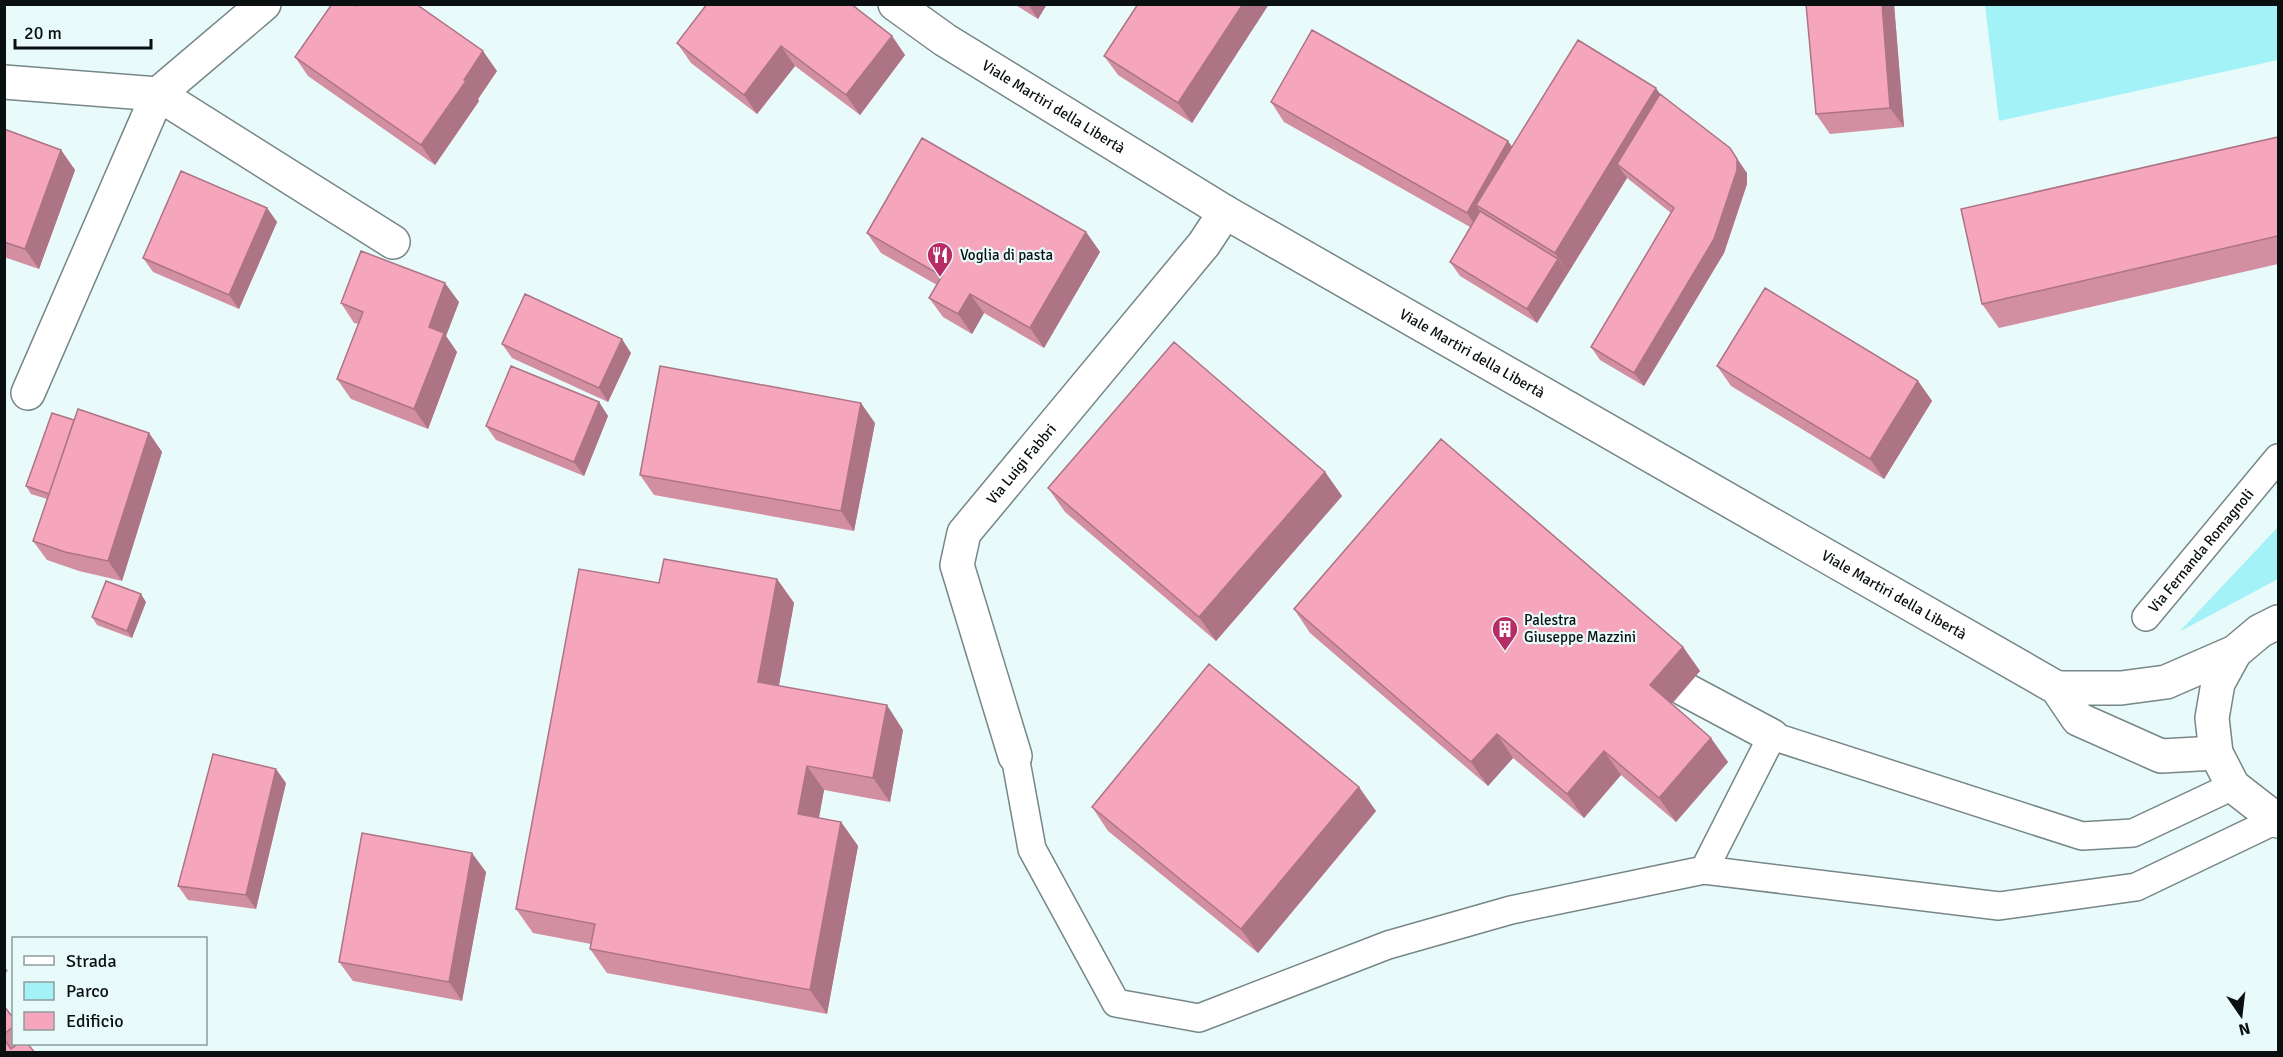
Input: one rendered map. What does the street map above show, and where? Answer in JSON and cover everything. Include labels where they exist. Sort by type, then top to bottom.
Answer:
[{"type":"main road","points":[[28,393],[158,94],[264,4]]},
{"type":"main road","name":"Viale Martiri della Libertà","points":[[896,4],[945,40],[1225,212],[2056,688],[2078,719],[2161,756],[2216,753]]},
{"type":"main road","points":[[4,82],[158,94],[393,242]]},
{"type":"main road","name":"Via Luigi Fabbri","points":[[1015,756],[957,565],[964,533],[1204,244],[1225,212]]},
{"type":"main road","name":"Viale Martiri della Libertà","points":[[2056,688],[2121,688],[2166,682],[2235,652],[2260,630],[2278,622]]},
{"type":"main road","name":"Viale Martiri della Libertà","points":[[2235,652],[2218,683],[2212,718],[2216,753],[2233,786],[2277,820]]},
{"type":"main road","points":[[1684,689],[1772,736]]},
{"type":"lane","name":"Via Fernanda Romagnoli","points":[[2146,617],[2278,458]]},
{"type":"lane","points":[[1704,870],[1772,736],[2082,836],[2133,832],[2233,786]]},
{"type":"lane","points":[[1015,756],[1032,849],[1116,1003],[1199,1018],[1388,945],[1511,910],[1704,870],[1999,906],[2136,887],[2277,820]]},
{"type":"green space","points":[[1985,5],[2278,5],[2278,60],[1999,121]]},
{"type":"green space","points":[[2278,527],[2278,579],[2179,632]]},
{"type":"building","points":[[332,4],[354,4],[356,6],[357,4],[416,4],[483,51],[464,80],[466,81],[421,145],[295,57]]},
{"type":"building","points":[[707,4],[851,4],[892,36],[846,95],[781,46],[744,95],[677,43]]},
{"type":"building","points":[[1138,4],[1243,4],[1178,103],[1104,56]]},
{"type":"building","points":[[1806,4],[1882,4],[1890,108],[1816,114]]},
{"type":"building","points":[[1312,30],[1508,141],[1467,213],[1271,102]]},
{"type":"building","points":[[1578,40],[1656,88],[1555,253],[1476,205]]},
{"type":"building","points":[[1660,94],[1730,148],[1737,159],[1737,170],[1714,239],[1634,373],[1591,347],[1674,208],[1617,164]]},
{"type":"building","points":[[4,129],[61,150],[25,249],[4,242]]},
{"type":"building","points":[[2278,137],[2278,236],[1982,304],[1961,209]]},
{"type":"building","points":[[922,138],[1086,232],[1030,328],[970,294],[958,314],[929,298],[942,276],[867,233]]},
{"type":"building","points":[[181,171],[267,208],[229,295],[143,258]]},
{"type":"building","points":[[1480,211],[1558,259],[1527,309],[1450,262]]},
{"type":"building","points":[[361,251],[445,283],[429,327],[444,333],[414,409],[337,379],[363,312],[341,303]]},
{"type":"building","points":[[1765,288],[1918,381],[1870,459],[1717,366]]},
{"type":"building","points":[[525,294],[622,339],[599,388],[502,344]]},
{"type":"building","points":[[1174,342],[1325,472],[1199,617],[1048,488]]},
{"type":"building","points":[[511,366],[599,402],[574,462],[486,426]]},
{"type":"building","points":[[660,366],[861,403],[841,511],[640,475]]},
{"type":"building","points":[[78,409],[149,433],[108,561],[65,552],[33,541]]},
{"type":"building","points":[[52,413],[74,420],[49,494],[26,486]]},
{"type":"building","name":"Palestra Giuseppe Mazzini","points":[[1441,439],[1683,647],[1650,685],[1711,738],[1659,798],[1604,751],[1567,794],[1497,734],[1471,762],[1294,609]]},
{"type":"building","points":[[664,559],[777,579],[758,682],[887,705],[873,778],[807,766],[798,814],[841,822],[810,990],[590,949],[595,924],[516,909],[579,569],[659,583]]},
{"type":"building","points":[[106,581],[141,594],[127,631],[92,617]]},
{"type":"building","points":[[1209,664],[1359,787],[1241,929],[1092,807]]},
{"type":"building","points":[[213,754],[276,769],[246,895],[178,886]]},
{"type":"building","points":[[362,833],[472,853],[449,982],[339,962]]},
{"type":"building","points":[[4,1006],[12,1016],[12,1028],[4,1034]]},
{"type":"building","points":[[4,1039],[11,1049],[17,1045],[29,1045],[35,1053],[4,1053]]},
{"type":"place","name":"Voglia di pasta","points":[[940,278]]},
{"type":"place","name":"Palestra Giuseppe Mazzini","points":[[1505,652]]}]
